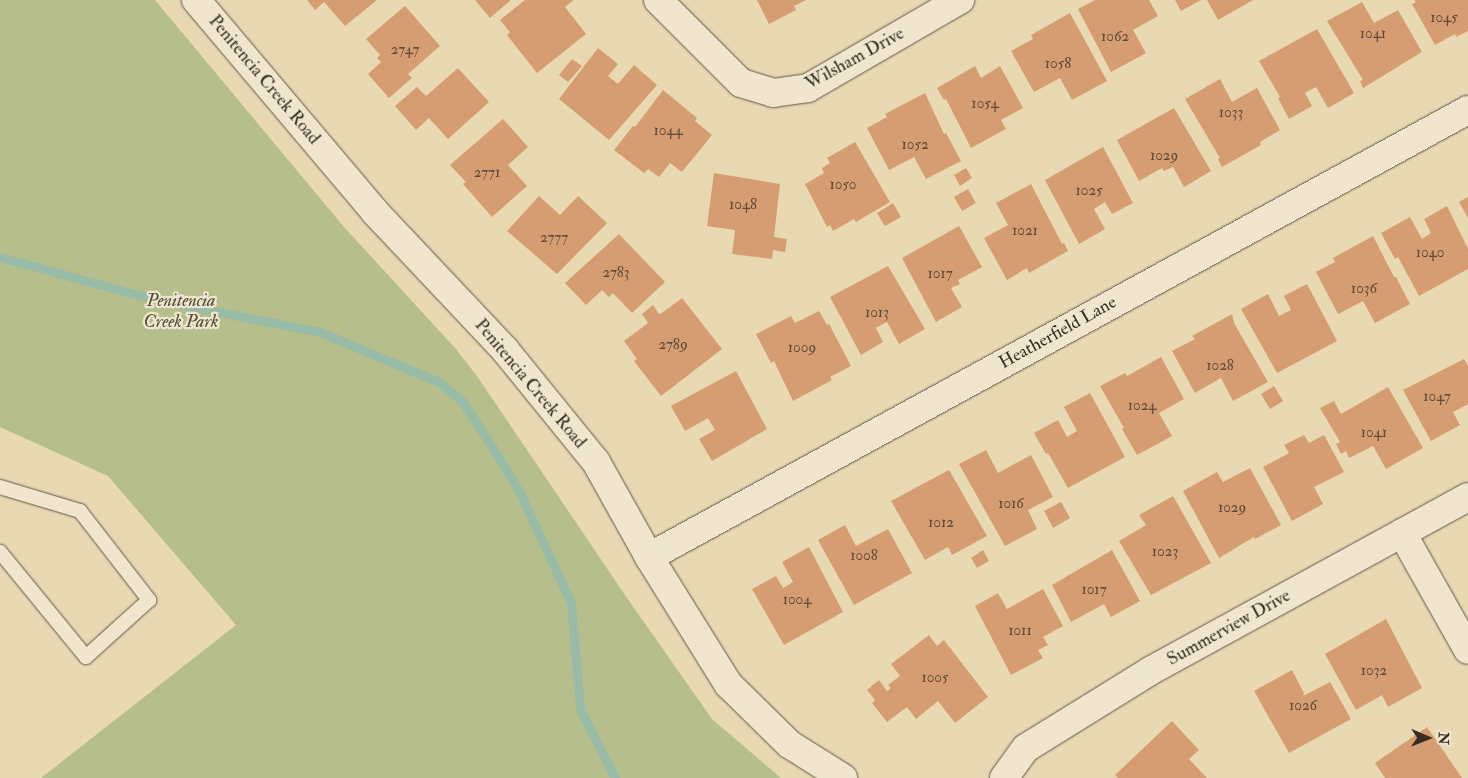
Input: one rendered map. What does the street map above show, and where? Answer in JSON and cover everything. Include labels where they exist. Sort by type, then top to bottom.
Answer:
[{"type":"street","name":"Penitencia Creek Road","points":[[196,0],[375,212],[505,350],[596,462],[649,556],[728,684],[789,744],[843,778]]},
{"type":"street","name":"Wilsham Drive","points":[[658,0],[741,83],[773,93],[808,88],[960,0]]},
{"type":"street","name":"Heatherfield Lane","points":[[649,556],[1468,110]]},
{"type":"street","name":"Summerview Drive","points":[[1004,778],[1026,748],[1150,671],[1468,497]]},
{"type":"street","points":[[1402,533],[1468,650]]},
{"type":"lane","points":[[0,487],[80,511],[149,600],[86,657],[0,552]]},
{"type":"green space","name":"Penitencia Creek Park","points":[[0,0],[155,0],[344,227],[456,349],[477,376],[627,598],[712,719],[781,778],[41,778],[236,625],[108,476],[0,427]]},
{"type":"building","points":[[307,0],[377,0],[345,26],[324,2],[315,10]]},
{"type":"building","points":[[475,0],[511,0],[490,18]]},
{"type":"building","points":[[525,0],[574,0],[565,7],[586,34],[537,73],[507,35],[510,32],[500,20]]},
{"type":"building","points":[[757,0],[806,0],[794,6],[796,10],[769,24]]},
{"type":"building","points":[[1095,0],[1149,0],[1158,16],[1133,30],[1146,53],[1111,72],[1078,9]]},
{"type":"building","points":[[1175,0],[1201,0],[1181,11]]},
{"type":"building","points":[[1207,0],[1253,0],[1218,20]]},
{"type":"building","points":[[1414,0],[1468,0],[1468,31],[1456,37],[1455,34],[1435,45],[1412,4],[1416,2]]},
{"type":"building","points":[[1362,2],[1374,23],[1398,10],[1422,52],[1363,88],[1360,81],[1363,80],[1327,21]]},
{"type":"building","points":[[405,6],[440,46],[408,74],[412,78],[389,98],[368,74],[381,62],[377,58],[380,55],[366,39]]},
{"type":"building","points":[[1070,13],[1107,81],[1072,100],[1060,78],[1034,92],[1011,51],[1033,39],[1031,35]]},
{"type":"building","points":[[1317,29],[1354,93],[1328,108],[1316,87],[1305,93],[1312,106],[1289,119],[1278,98],[1280,97],[1259,61]]},
{"type":"building","points":[[598,48],[618,64],[608,76],[618,84],[634,65],[657,85],[609,140],[559,99]]},
{"type":"building","points":[[572,59],[582,66],[568,82],[559,75]]},
{"type":"building","points":[[975,66],[981,78],[1000,66],[1023,108],[1001,120],[1006,129],[971,148],[946,99],[944,100],[937,88]]},
{"type":"building","points":[[458,68],[489,102],[448,139],[429,118],[416,130],[395,106],[417,87],[426,96]]},
{"type":"building","points":[[1220,79],[1232,102],[1257,88],[1280,130],[1260,142],[1261,145],[1222,167],[1218,159],[1220,158],[1185,99]]},
{"type":"building","points":[[663,90],[697,118],[695,121],[712,135],[682,172],[670,163],[659,177],[648,169],[644,173],[614,150],[633,126],[635,127]]},
{"type":"building","points":[[925,93],[944,134],[946,133],[961,161],[926,179],[914,157],[889,170],[867,128],[887,117],[885,114]]},
{"type":"building","points":[[1174,108],[1211,171],[1184,187],[1173,167],[1164,171],[1162,168],[1139,181],[1117,140]]},
{"type":"building","points":[[503,119],[528,147],[508,165],[527,186],[492,217],[463,184],[466,182],[450,165]]},
{"type":"building","points":[[855,142],[890,202],[856,222],[854,219],[833,231],[830,225],[827,227],[805,184],[824,173],[822,168],[830,163],[827,158]]},
{"type":"building","points":[[1103,147],[1133,203],[1112,214],[1105,202],[1094,209],[1105,229],[1079,244],[1045,180]]},
{"type":"building","points":[[966,168],[972,178],[960,186],[954,175]]},
{"type":"building","points":[[714,173],[780,184],[774,237],[787,239],[785,252],[773,250],[772,259],[732,254],[735,230],[707,226]]},
{"type":"building","points":[[1031,184],[1062,244],[1064,243],[1068,251],[1029,273],[1027,268],[1007,280],[984,238],[1008,225],[996,203]]},
{"type":"building","points":[[968,189],[976,203],[962,211],[954,197]]},
{"type":"building","points":[[539,196],[560,215],[578,196],[607,223],[557,274],[507,231]]},
{"type":"building","points":[[1468,197],[1468,218],[1459,202]]},
{"type":"building","points":[[893,203],[901,217],[885,226],[877,213]]},
{"type":"building","points":[[1447,206],[1468,249],[1468,269],[1419,296],[1398,257],[1395,259],[1381,233],[1410,217],[1422,239],[1431,233],[1424,219]]},
{"type":"building","points":[[959,226],[982,267],[958,280],[960,284],[951,288],[962,307],[936,322],[902,258]]},
{"type":"building","points":[[619,234],[665,282],[632,313],[613,293],[609,297],[602,290],[586,305],[565,283]]},
{"type":"building","points":[[1373,236],[1410,304],[1375,323],[1363,301],[1338,314],[1316,272],[1335,262],[1333,258]]},
{"type":"building","points":[[888,266],[925,329],[899,344],[887,322],[876,328],[883,342],[861,355],[830,297]]},
{"type":"building","points":[[1307,284],[1337,341],[1277,373],[1241,309],[1268,294],[1279,316],[1291,310],[1284,296]]},
{"type":"building","points":[[682,298],[722,349],[661,396],[634,361],[637,359],[624,341],[648,323],[642,314],[653,305],[659,314]]},
{"type":"building","points":[[819,311],[827,325],[829,324],[851,366],[830,377],[832,380],[793,401],[774,361],[771,363],[756,334],[791,316],[795,323]]},
{"type":"building","points":[[1232,314],[1234,323],[1268,382],[1233,401],[1221,378],[1195,393],[1172,351],[1195,339],[1192,336]]},
{"type":"building","points":[[1161,357],[1184,399],[1159,413],[1172,436],[1137,455],[1100,386],[1125,373],[1127,376]]},
{"type":"building","points":[[1464,359],[1468,366],[1468,404],[1453,412],[1460,425],[1431,441],[1403,390]]},
{"type":"building","points":[[736,371],[767,429],[712,461],[699,439],[715,430],[708,418],[685,431],[671,406]]},
{"type":"building","points":[[1274,386],[1283,401],[1270,409],[1261,394]]},
{"type":"building","points":[[1388,387],[1423,448],[1386,469],[1373,446],[1349,458],[1346,451],[1341,454],[1336,444],[1340,442],[1320,408],[1334,401],[1341,414]]},
{"type":"building","points":[[1090,393],[1125,457],[1068,488],[1034,433],[1058,420],[1067,437],[1077,431],[1064,407]]},
{"type":"building","points":[[1304,435],[1309,443],[1324,435],[1344,472],[1314,487],[1323,504],[1292,521],[1263,467],[1289,453],[1284,445]]},
{"type":"building","points":[[986,450],[998,473],[1031,455],[1053,497],[1028,510],[1037,529],[1005,546],[959,464]]},
{"type":"building","points":[[1250,468],[1281,525],[1255,539],[1254,537],[1219,558],[1183,491],[1217,472],[1223,482]]},
{"type":"building","points":[[949,470],[987,536],[952,555],[948,547],[925,560],[891,501]]},
{"type":"building","points":[[1173,496],[1211,563],[1151,595],[1119,541],[1146,525],[1139,515]]},
{"type":"building","points":[[1061,502],[1070,518],[1053,528],[1044,511]]},
{"type":"building","points":[[845,525],[856,546],[888,529],[912,573],[854,605],[818,540]]},
{"type":"building","points":[[809,547],[843,612],[784,645],[752,589],[776,576],[783,588],[793,582],[782,562]]},
{"type":"building","points":[[983,550],[989,561],[977,568],[971,558]]},
{"type":"building","points":[[1112,550],[1140,601],[1111,617],[1104,604],[1071,622],[1052,585]]},
{"type":"building","points":[[1043,589],[1063,626],[1043,637],[1048,645],[1038,650],[1043,658],[1011,675],[975,606],[998,593],[1007,609]]},
{"type":"building","points":[[1386,619],[1422,688],[1388,707],[1382,695],[1356,710],[1325,654]]},
{"type":"building","points":[[929,635],[937,646],[944,640],[988,697],[955,723],[938,701],[916,719],[907,707],[887,722],[872,703],[875,700],[867,690],[879,680],[887,691],[891,688],[888,685],[900,676],[891,664]]},
{"type":"building","points":[[1292,670],[1304,693],[1303,696],[1330,682],[1351,719],[1289,753],[1254,691]]},
{"type":"building","points":[[1172,721],[1199,750],[1189,759],[1207,778],[1118,778],[1115,775]]},
{"type":"building","points":[[1427,727],[1462,778],[1385,778],[1375,763]]},
{"type":"waterway","points":[[0,257],[153,299],[320,332],[439,382],[462,401],[520,493],[571,603],[580,709],[615,778]]}]
